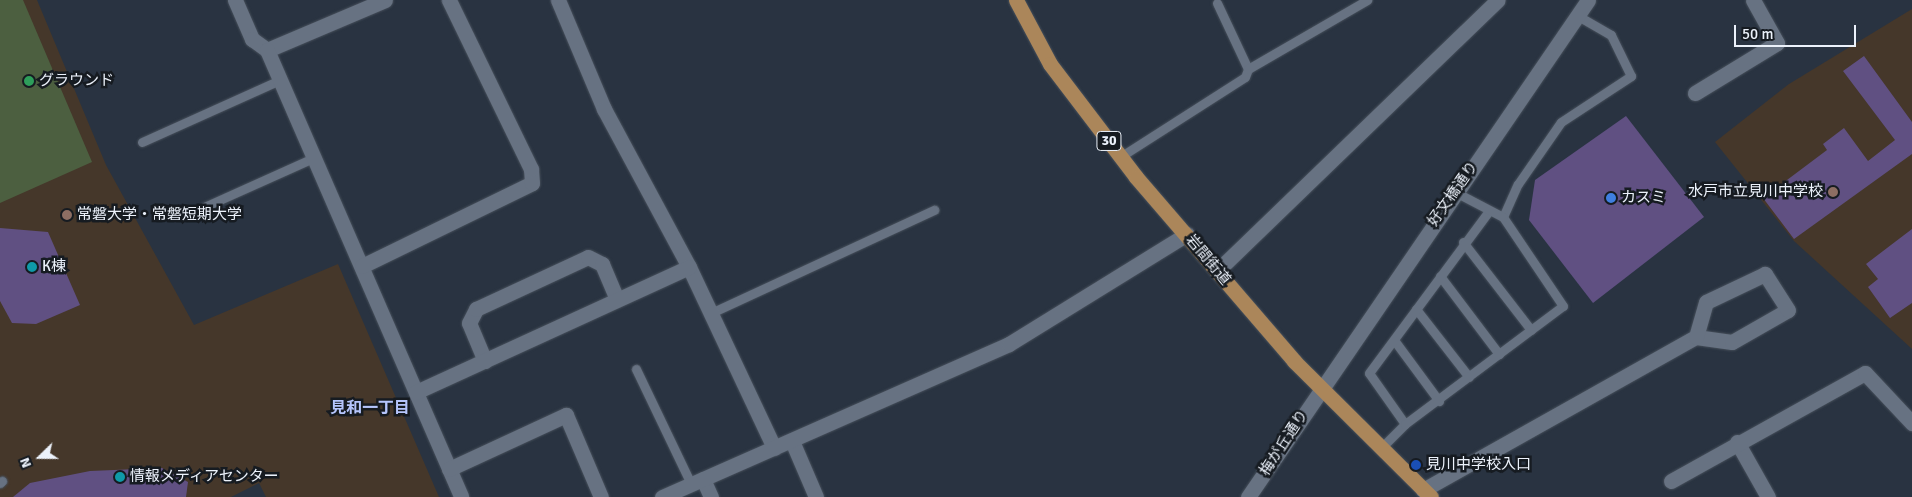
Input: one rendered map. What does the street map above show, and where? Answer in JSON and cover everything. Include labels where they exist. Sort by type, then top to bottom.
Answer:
[{"type":"main road","name":"岩間街道","points":[[1016,0],[1050,64],[1120,157],[1320,388],[1427,494]]},
{"type":"street","points":[[235,0],[252,39],[267,50],[278,81],[362,266],[461,497]]},
{"type":"street","points":[[267,50],[385,0]]},
{"type":"street","points":[[362,266],[532,183],[531,169],[449,0]]},
{"type":"street","points":[[558,0],[604,109],[688,267],[774,448]]},
{"type":"street","points":[[1218,271],[1498,0]]},
{"type":"street","name":"好文橋通り","points":[[1320,388],[1588,0]]},
{"type":"street","points":[[1696,93],[1777,43],[1753,0]]},
{"type":"street","points":[[662,497],[1041,328],[1186,234]]},
{"type":"street","points":[[485,361],[469,323],[476,309],[588,256],[602,264],[617,299]]},
{"type":"street","points":[[416,392],[688,267]]},
{"type":"street","points":[[1427,494],[1696,337],[1732,342],[1788,310],[1765,274],[1706,302],[1696,337]]},
{"type":"street","points":[[1671,481],[1737,442],[1865,373],[1912,423]]},
{"type":"street","name":"梅が丘通り","points":[[1248,497],[1320,388]]},
{"type":"street","points":[[449,469],[566,415],[601,497]]},
{"type":"street","points":[[792,440],[816,497]]},
{"type":"street","points":[[1737,442],[1768,497]]},
{"type":"street","points":[[697,482],[711,497]]},
{"type":"lane","points":[[1120,157],[1245,77],[1248,68],[1367,0]]},
{"type":"lane","points":[[1219,1],[1248,68]]},
{"type":"lane","points":[[1503,217],[1518,184],[1562,122],[1631,76],[1611,35],[1577,15]]},
{"type":"lane","points":[[142,142],[278,81]]},
{"type":"lane","points":[[204,207],[313,158]]},
{"type":"lane","points":[[1380,449],[1405,424],[1563,306],[1503,217],[1488,212],[1455,192]]},
{"type":"lane","points":[[711,313],[934,210]]},
{"type":"lane","points":[[1405,424],[1369,373],[1463,242],[1488,212]]},
{"type":"lane","points":[[1463,242],[1531,330]]},
{"type":"lane","points":[[1440,276],[1499,354]]},
{"type":"lane","points":[[1416,309],[1469,377]]},
{"type":"lane","points":[[1394,340],[1438,401]]},
{"type":"lane","points":[[636,369],[697,482]]},
{"type":"shaded area","name":"常磐大学・常磐短期大学","points":[[0,0],[37,0],[106,165],[194,325],[338,264],[439,497],[266,497],[259,483],[231,497],[0,497]]},
{"type":"shaded area","name":"水戸市立見川中学校","points":[[1912,9],[1912,349],[1794,241],[1715,142],[1789,84]]},
{"type":"green space","name":"グラウンド","points":[[0,0],[23,0],[92,162],[0,203]]},
{"type":"building","points":[[1864,56],[1912,122],[1912,154],[1794,239],[1763,198],[1827,150],[1823,144],[1844,128],[1868,161],[1895,140],[1843,71]]},
{"type":"building","name":"カスミ","points":[[1626,116],[1704,217],[1593,303],[1529,220],[1535,180]]},
{"type":"building","name":"K棟","points":[[0,228],[48,232],[80,305],[36,324],[12,323],[0,301]]},
{"type":"building","points":[[1912,229],[1912,303],[1890,318],[1868,287],[1878,279],[1866,264]]},
{"type":"building","name":"情報メディアセンター","points":[[162,468],[188,482],[186,497],[13,497],[30,483],[90,471]]},
{"type":"place","name":"グラウンド","points":[[29,81]]},
{"type":"place","name":"水戸市立見川中学校","points":[[1833,192]]},
{"type":"place","name":"カスミ","points":[[1611,198]]},
{"type":"place","name":"常磐大学・常磐短期大学","points":[[67,215]]},
{"type":"place","name":"K棟","points":[[32,267]]},
{"type":"place","name":"見川中学校入口","points":[[1416,465]]},
{"type":"place","name":"情報メディアセンター","points":[[120,477]]},
{"type":"district","name":"見和一丁目","points":[[370,408]]}]
